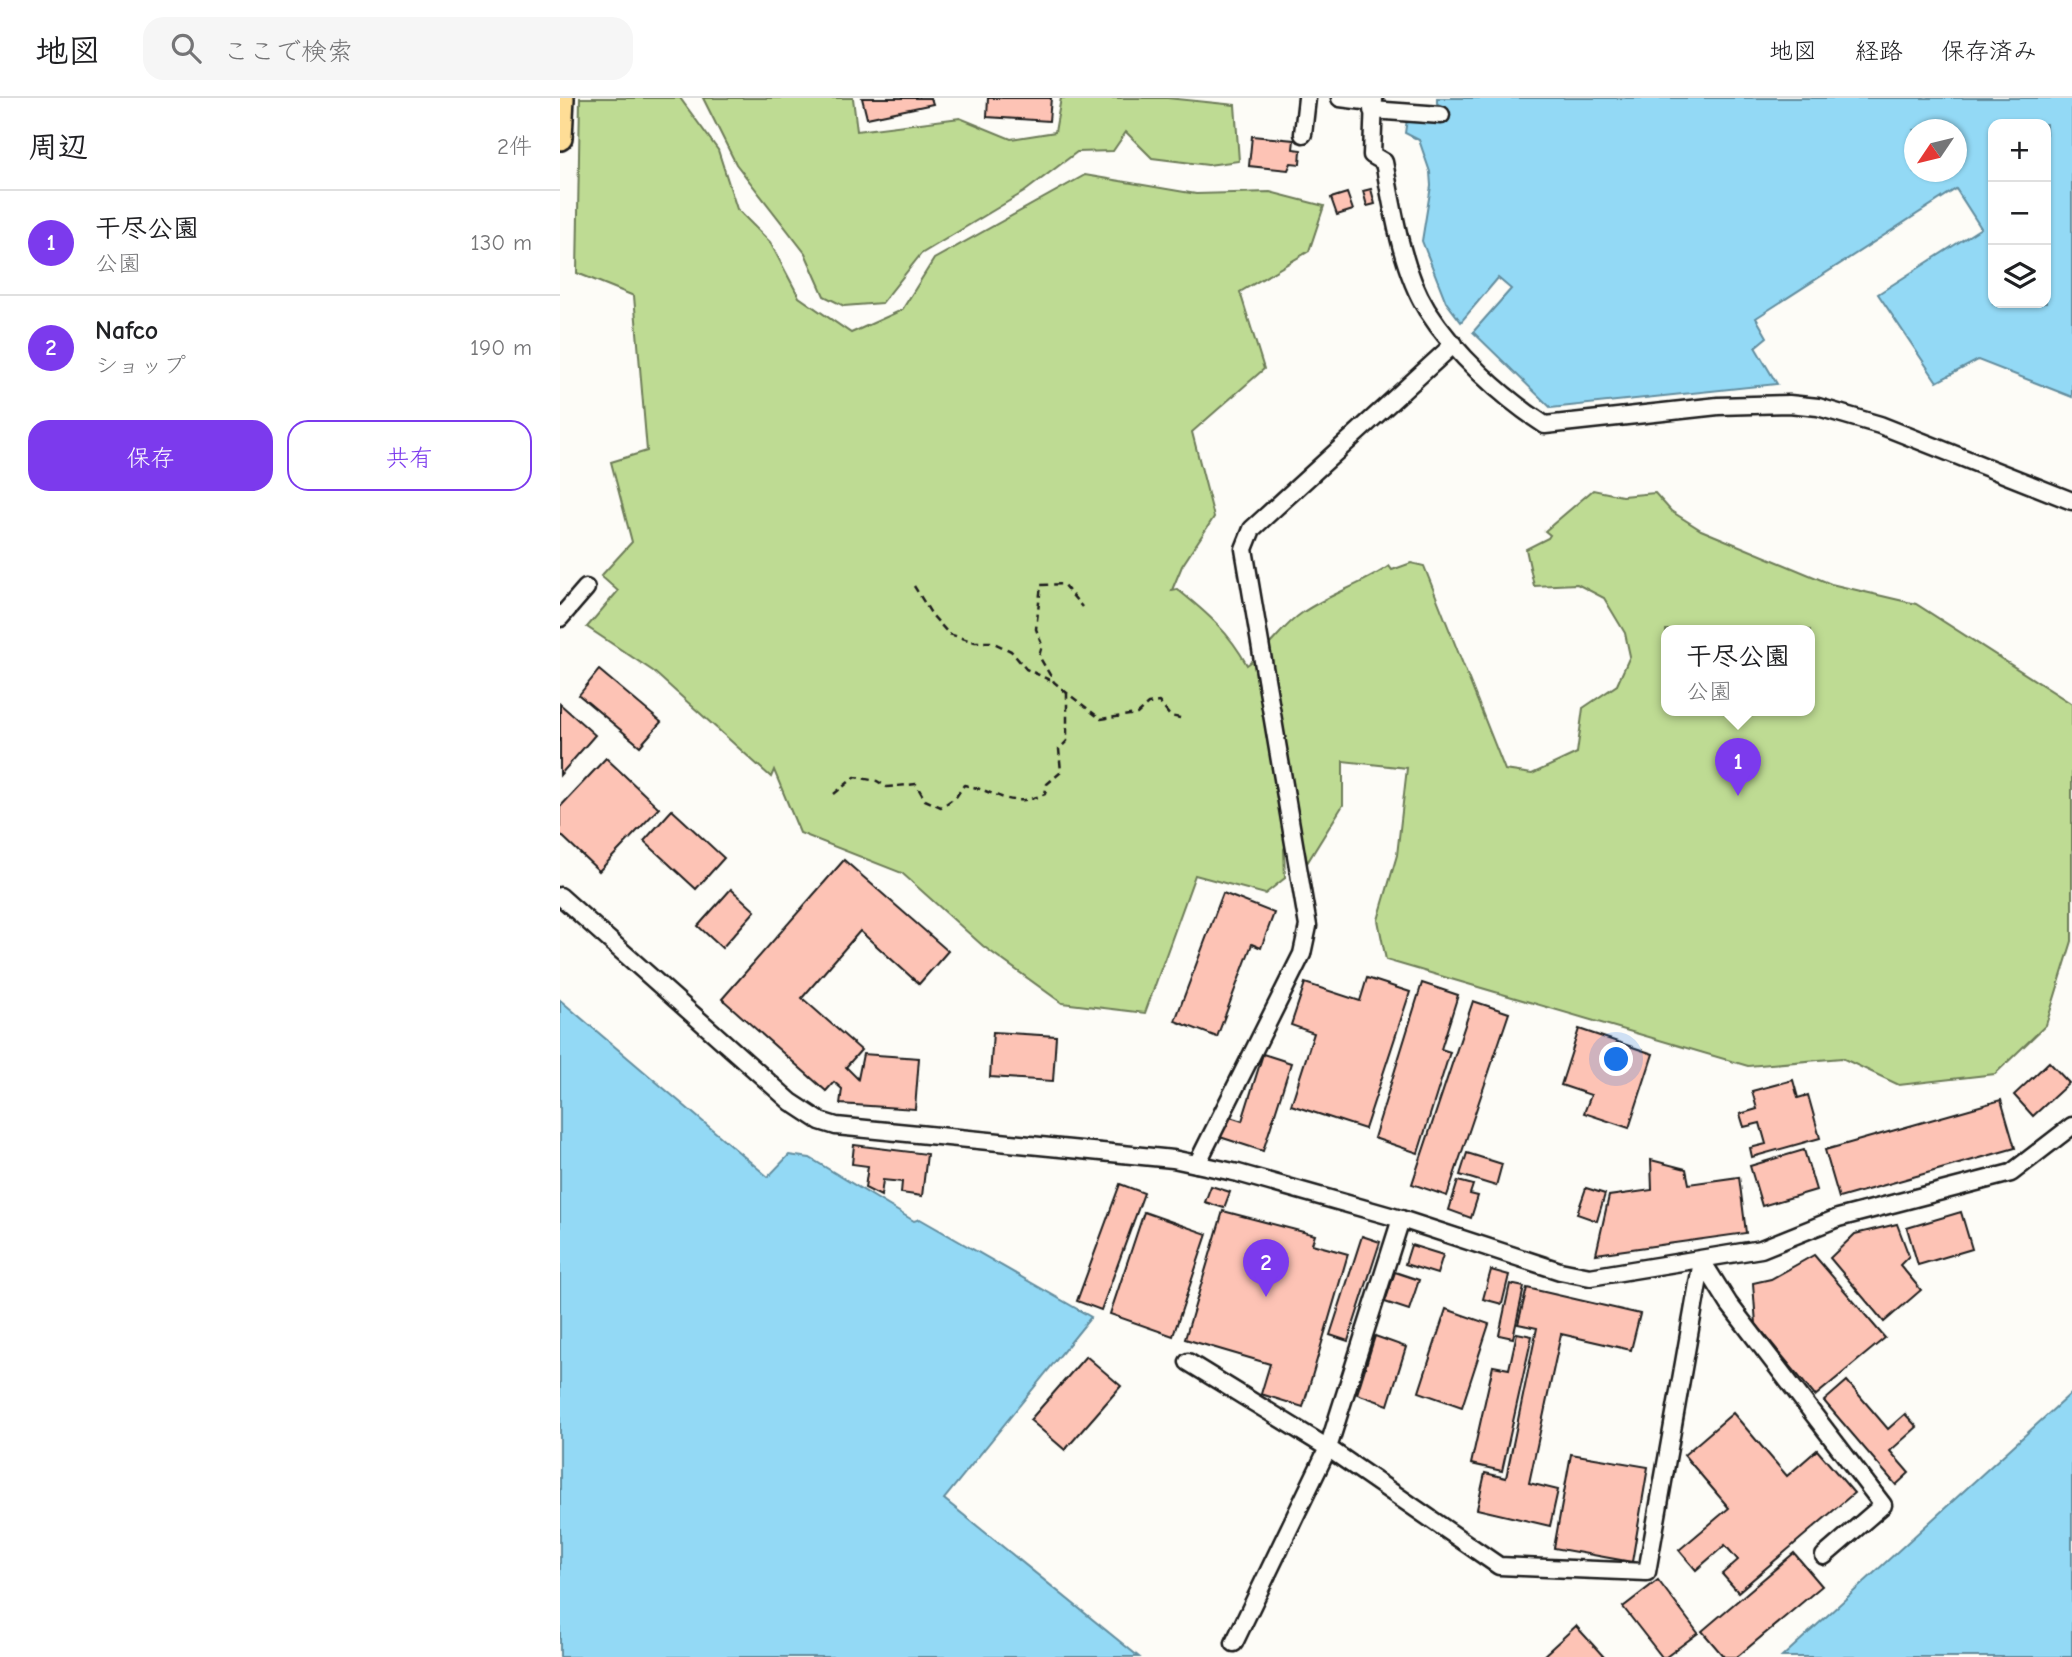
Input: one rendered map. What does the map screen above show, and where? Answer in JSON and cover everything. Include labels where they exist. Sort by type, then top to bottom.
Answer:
[{"type":"highway","points":[[560,138],[562,98]]},
{"type":"street","points":[[1303,134],[1307,98]]},
{"type":"street","points":[[1340,98],[1441,115]]},
{"type":"street","points":[[1373,103],[1372,155],[1384,162],[1404,253],[1427,309],[1454,344],[1526,412],[1545,425],[1717,406],[1789,404],[1818,407],[1880,425],[2072,500]]},
{"type":"street","points":[[1197,1164],[1302,954],[1308,926],[1244,549],[1252,529],[1454,344]]},
{"type":"street","points":[[560,618],[586,588]]},
{"type":"street","points":[[560,896],[791,1102],[820,1121],[836,1126],[1114,1152],[1238,1172],[1401,1219],[1560,1271],[1590,1277],[1702,1261],[1762,1249],[1838,1218],[2011,1173],[2072,1126]]},
{"type":"street","points":[[1234,1643],[1328,1448],[1401,1219]]},
{"type":"street","points":[[1188,1362],[1328,1448],[1499,1566],[1647,1573],[1702,1261]]},
{"type":"street","points":[[1702,1261],[1729,1304],[1883,1505],[1824,1556]]},
{"type":"path","points":[[1054,682],[1039,656],[1042,645],[1035,629],[1041,585],[1063,583],[1082,607]]},
{"type":"path","points":[[914,586],[932,615],[949,634],[975,642],[992,642],[1011,651],[1026,669],[1054,682],[1101,719],[1137,714],[1148,704],[1159,702],[1170,716],[1185,719]]},
{"type":"path","points":[[834,794],[855,777],[877,780],[887,788],[916,784],[925,800],[942,807],[956,797],[964,785],[994,794],[1003,801],[1027,802],[1045,794],[1047,784],[1061,772],[1059,749],[1067,741],[1067,693]]},
{"type":"green space","points":[[580,98],[680,98],[718,150],[737,209],[770,242],[799,297],[851,333],[902,310],[934,259],[1085,175],[1196,194],[1270,192],[1324,206],[1309,251],[1240,292],[1264,369],[1192,432],[1214,517],[1182,566],[1172,590],[1177,589],[1216,624],[1233,643],[1247,665],[1312,606],[1389,566],[1392,570],[1411,563],[1424,566],[1505,770],[1532,774],[1577,753],[1583,708],[1617,685],[1630,656],[1625,633],[1604,598],[1577,584],[1534,586],[1526,549],[1548,538],[1550,535],[1545,531],[1593,490],[1622,496],[1655,493],[1671,511],[1701,530],[1831,584],[1916,604],[2072,704],[2072,941],[2046,1025],[1995,1074],[1899,1085],[1842,1058],[1748,1066],[1386,960],[1378,920],[1397,855],[1407,768],[1343,761],[1343,805],[1307,863],[1298,819],[1284,849],[1285,878],[1265,894],[1195,875],[1145,1013],[1062,1003],[983,946],[902,873],[800,833],[774,770],[771,777],[653,671],[587,627],[618,591],[601,576],[632,542],[611,462],[647,451],[634,296],[577,273]]},
{"type":"green space","points":[[703,98],[853,98],[857,131],[960,118],[1011,139],[1055,132],[1061,98],[1167,98],[1235,105],[1239,161],[1208,165],[1152,158],[1126,132],[1113,151],[1077,152],[1024,192],[921,254],[882,303],[844,306],[824,296],[805,253],[736,164]]},
{"type":"water","points":[[1437,98],[2072,98],[2072,397],[1978,360],[1937,382],[1878,294],[1981,228],[1956,189],[1756,318],[1767,337],[1755,347],[1777,384],[1551,408],[1473,332],[1511,289],[1498,278],[1461,322],[1446,302],[1422,241],[1431,186],[1430,172],[1419,140],[1405,133],[1407,119],[1443,109],[1437,103]]},
{"type":"water","points":[[560,1000],[768,1177],[789,1155],[810,1158],[914,1221],[920,1219],[1091,1317],[944,1499],[1139,1657],[560,1657]]},
{"type":"water","points":[[2072,1392],[2072,1657],[1782,1657],[2069,1395]]},
{"type":"building","points":[[862,98],[931,98],[933,104],[867,118]]},
{"type":"building","points":[[988,98],[1051,98],[1049,121],[987,117]]},
{"type":"building","points":[[1252,136],[1294,140],[1293,149],[1301,150],[1300,164],[1291,163],[1288,170],[1249,166]]},
{"type":"building","points":[[1371,189],[1375,204],[1367,206],[1363,191]]},
{"type":"building","points":[[1347,193],[1353,210],[1337,215],[1331,198]]},
{"type":"building","points":[[599,670],[661,722],[640,746],[579,695]]},
{"type":"building","points":[[560,704],[595,735],[560,775]]},
{"type":"building","points":[[606,758],[659,808],[599,871],[560,834],[560,807]]},
{"type":"building","points":[[672,810],[724,858],[696,889],[644,841]]},
{"type":"building","points":[[844,860],[948,951],[919,984],[860,931],[802,998],[861,1050],[846,1067],[858,1079],[863,1054],[919,1058],[915,1109],[840,1104],[842,1089],[834,1082],[826,1091],[722,999]]},
{"type":"building","points":[[731,889],[755,911],[722,948],[698,926]]},
{"type":"building","points":[[1223,893],[1274,913],[1261,948],[1252,944],[1217,1037],[1175,1021]]},
{"type":"building","points":[[1367,978],[1410,992],[1365,1129],[1291,1105],[1314,1033],[1291,1025],[1305,983],[1360,1001]]},
{"type":"building","points":[[1422,983],[1458,995],[1441,1049],[1450,1052],[1418,1153],[1374,1138]]},
{"type":"building","points":[[1473,1001],[1509,1013],[1447,1196],[1412,1184]]},
{"type":"building","points":[[1579,1029],[1653,1054],[1629,1128],[1584,1113],[1591,1095],[1561,1085]]},
{"type":"building","points":[[993,1032],[1056,1036],[1053,1081],[990,1077]]},
{"type":"building","points":[[1263,1054],[1291,1063],[1263,1151],[1220,1137],[1227,1116],[1242,1121]]},
{"type":"building","points":[[2049,1062],[2069,1083],[2033,1116],[2014,1095]]},
{"type":"building","points":[[1793,1080],[1798,1098],[1808,1095],[1820,1138],[1752,1157],[1750,1148],[1766,1144],[1760,1123],[1744,1127],[1740,1114],[1757,1109],[1752,1091]]},
{"type":"building","points":[[2001,1100],[2015,1148],[1839,1198],[1825,1150]]},
{"type":"building","points":[[854,1145],[927,1154],[922,1196],[901,1193],[902,1182],[883,1180],[881,1196],[865,1188],[868,1166],[852,1164]]},
{"type":"building","points":[[1804,1150],[1816,1190],[1762,1206],[1750,1166]]},
{"type":"building","points":[[1467,1153],[1502,1164],[1496,1186],[1460,1175]]},
{"type":"building","points":[[1651,1160],[1686,1169],[1689,1184],[1739,1177],[1746,1233],[1596,1254],[1609,1196],[1652,1190]]},
{"type":"building","points":[[1458,1181],[1473,1185],[1470,1194],[1478,1196],[1471,1218],[1449,1210]]},
{"type":"building","points":[[1120,1184],[1144,1193],[1101,1310],[1077,1301]]},
{"type":"building","points":[[1211,1186],[1230,1192],[1224,1208],[1205,1202]]},
{"type":"building","points":[[1586,1188],[1605,1194],[1597,1221],[1577,1214]]},
{"type":"building","points":[[1223,1211],[1315,1235],[1312,1244],[1348,1254],[1303,1407],[1261,1394],[1270,1364],[1185,1339]]},
{"type":"building","points":[[1144,1212],[1207,1234],[1173,1336],[1110,1314]]},
{"type":"building","points":[[1961,1212],[1972,1249],[1918,1265],[1907,1228]]},
{"type":"building","points":[[1897,1224],[1909,1256],[1900,1265],[1921,1290],[1884,1322],[1830,1258],[1855,1234]]},
{"type":"building","points":[[1362,1236],[1380,1242],[1348,1341],[1330,1335]]},
{"type":"building","points":[[1411,1245],[1443,1255],[1437,1274],[1405,1264]]},
{"type":"building","points":[[1814,1255],[1885,1338],[1815,1396],[1756,1324],[1753,1283],[1771,1279]]},
{"type":"building","points":[[1491,1270],[1509,1275],[1502,1304],[1483,1299]]},
{"type":"building","points":[[1395,1272],[1419,1280],[1409,1310],[1385,1302]]},
{"type":"building","points":[[1510,1284],[1524,1287],[1513,1338],[1499,1335]]},
{"type":"building","points":[[1527,1288],[1640,1314],[1631,1350],[1561,1334],[1529,1483],[1558,1490],[1550,1526],[1477,1509],[1485,1473],[1506,1478],[1537,1328],[1518,1324]]},
{"type":"building","points":[[1446,1309],[1489,1324],[1462,1407],[1419,1392]]},
{"type":"building","points":[[1517,1333],[1532,1336],[1502,1471],[1471,1464],[1493,1366],[1509,1369]]},
{"type":"building","points":[[1375,1336],[1406,1347],[1388,1405],[1357,1394]]},
{"type":"building","points":[[1086,1356],[1121,1386],[1065,1450],[1030,1420]]},
{"type":"building","points":[[1847,1381],[1888,1429],[1905,1414],[1917,1427],[1890,1451],[1909,1473],[1896,1485],[1824,1401]]},
{"type":"building","points":[[1733,1413],[1787,1476],[1817,1450],[1854,1493],[1738,1592],[1722,1574],[1738,1560],[1725,1545],[1696,1570],[1679,1550],[1729,1508],[1684,1455]]},
{"type":"building","points":[[1571,1454],[1648,1467],[1632,1562],[1554,1548]]},
{"type":"building","points":[[1794,1553],[1822,1586],[1737,1657],[1724,1657],[1702,1631]]},
{"type":"building","points":[[1658,1580],[1698,1633],[1666,1657],[1662,1657],[1623,1607]]},
{"type":"building","points":[[1576,1626],[1604,1657],[1542,1657]]},
{"type":"place","name":"干尽公園","points":[[1738,796]]},
{"type":"place","name":"Nafco","points":[[1266,1297]]}]
